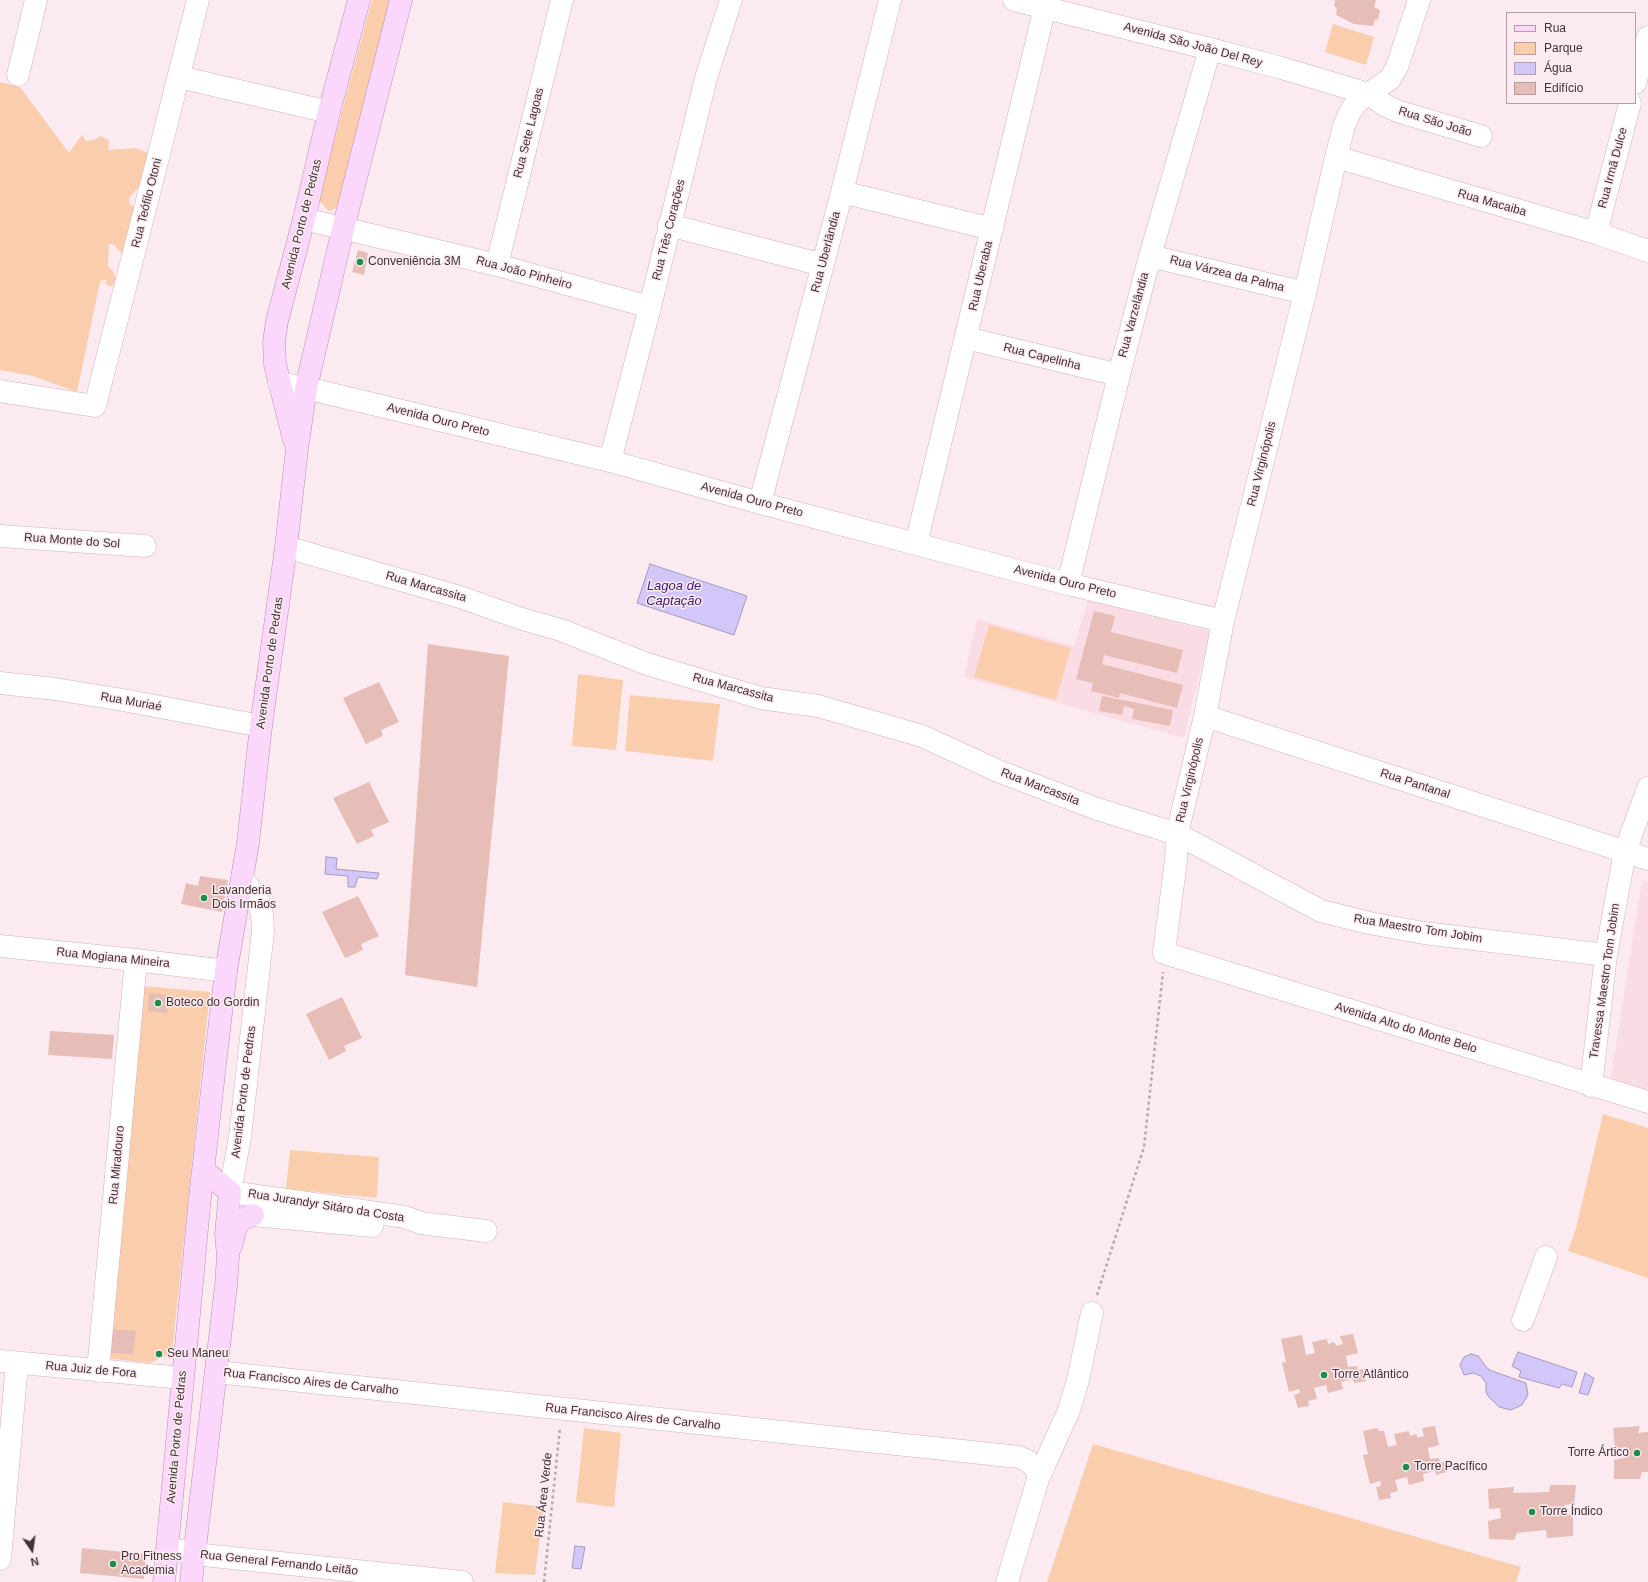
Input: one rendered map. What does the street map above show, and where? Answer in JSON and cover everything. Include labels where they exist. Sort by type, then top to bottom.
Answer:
[{"type":"main road","name":"Avenida Porto de Pedras","points":[[297,449],[279,383],[275,364],[274,342],[277,321],[304,219],[329,112],[359,0]]},
{"type":"main road","name":"Avenida Porto de Pedras","points":[[164,1582],[200,1196],[226,971],[242,878],[306,388],[343,229],[401,0]]},
{"type":"main road","points":[[203,1170],[229,1197]]},
{"type":"main road","points":[[200,1196],[207,1193],[229,1197]]},
{"type":"main road","name":"Avenida Porto de Pedras","points":[[191,1582],[226,1286],[228,1256],[226,1234],[229,1197]]},
{"type":"main road","points":[[228,1256],[236,1227],[241,1220],[253,1215]]},
{"type":"street","points":[[18,75],[36,0]]},
{"type":"street","name":"Rua Teófilo Otoni","points":[[0,391],[95,406],[198,0]]},
{"type":"street","name":"Rua Sete Lagoas","points":[[497,266],[562,0]]},
{"type":"street","name":"Rua Três Corações","points":[[610,461],[650,307],[706,78],[731,0]]},
{"type":"street","name":"Rua Uberlândia","points":[[760,503],[842,192],[890,0]]},
{"type":"street","name":"Avenida São João Del Rey","points":[[1014,0],[1210,49],[1369,94]]},
{"type":"street","name":"Rua Virginópolis","points":[[1164,953],[1176,860],[1177,834],[1205,716],[1223,621],[1305,293],[1344,126],[1350,112],[1358,102],[1390,79],[1397,67],[1419,0]]},
{"type":"street","name":"Rua Uberaba","points":[[916,544],[1045,8]]},
{"type":"street","points":[[1636,79],[1648,37]]},
{"type":"street","name":"Rua Varzelândia","points":[[1068,584],[1119,375],[1150,256],[1210,49]]},
{"type":"street","points":[[179,77],[329,112]]},
{"type":"street","name":"Rua São João","points":[[1369,94],[1386,106],[1400,112],[1482,136]]},
{"type":"street","name":"Rua Irmã Dulce","points":[[1596,233],[1630,104]]},
{"type":"street","name":"Rua Macaiba","points":[[1336,157],[1596,233],[1648,252]]},
{"type":"street","points":[[842,192],[992,229]]},
{"type":"street","name":"Rua João Pinheiro","points":[[304,219],[497,266],[650,307]]},
{"type":"street","points":[[670,225],[823,265]]},
{"type":"street","name":"Rua Várzea da Palma","points":[[1150,256],[1305,293]]},
{"type":"street","name":"Rua Capelinha","points":[[966,338],[1119,375]]},
{"type":"street","name":"Avenida Ouro Preto","points":[[279,383],[306,388],[610,461],[760,503],[1068,584],[1223,621]]},
{"type":"street","name":"Rua Monte do Sol","points":[[0,536],[145,546]]},
{"type":"street","name":"Rua Marcassita","points":[[286,547],[460,597],[522,619],[561,630],[654,666],[761,698],[818,706],[922,736],[998,771],[1097,809],[1177,834]]},
{"type":"street","name":"Rua Muriaé","points":[[0,683],[55,689],[123,700],[261,726]]},
{"type":"street","name":"Rua Pantanal","points":[[1205,716],[1648,859]]},
{"type":"street","points":[[1625,852],[1648,788]]},
{"type":"street","name":"Rua Maestro Tom Jobim","points":[[1177,834],[1321,911],[1369,923],[1424,933],[1606,954]]},
{"type":"street","name":"Travessa Maestro Tom Jobim","points":[[1591,1086],[1606,954],[1625,852]]},
{"type":"street","name":"Avenida Porto de Pedras","points":[[229,1197],[240,1137],[263,930],[262,915],[258,899],[242,878]]},
{"type":"street","name":"Rua Mogiana Mineira","points":[[0,946],[226,971]]},
{"type":"street","name":"Avenida Alto do Monte Belo","points":[[1164,953],[1591,1086],[1648,1102]]},
{"type":"street","name":"Rua Miradouro","points":[[98,1370],[136,960]]},
{"type":"street","name":"Rua Jurandyr Sitáro da Costa","points":[[229,1197],[405,1217],[421,1223],[486,1231]]},
{"type":"street","name":"Rua Jurandyr Sitáro da Costa","points":[[253,1215],[399,1228],[421,1223]]},
{"type":"street","points":[[1523,1320],[1546,1257]]},
{"type":"street","points":[[1007,1582],[1038,1479],[1069,1410],[1078,1380],[1092,1313]]},
{"type":"street","points":[[0,1559],[9,1362]]},
{"type":"street","name":"Rua Juiz de Fora","points":[[9,1362],[182,1378]]},
{"type":"street","name":"Rua Francisco Aires de Carvalho","points":[[216,1372],[1019,1457],[1028,1461],[1033,1466],[1037,1471],[1038,1479]]},
{"type":"street","name":"Rua General Fernando Leitão","points":[[168,1548],[194,1554],[462,1582]]},
{"type":"path","points":[[1092,1313],[1144,1147],[1164,953]]},
{"type":"path","name":"Rua Área Verde","points":[[544,1582],[562,1409]]},
{"type":"shaded area","points":[[1088,600],[1210,631],[1184,738],[964,677],[977,619],[1074,646]]},
{"type":"shaded area","points":[[1642,880],[1648,882],[1648,1093],[1610,1082]]},
{"type":"green space","points":[[372,0],[395,0],[339,207],[329,211],[318,200]]},
{"type":"green space","points":[[1333,24],[1374,37],[1366,65],[1325,52]]},
{"type":"green space","points":[[0,82],[20,87],[69,153],[82,135],[86,141],[96,139],[100,136],[109,140],[108,150],[136,148],[150,154],[144,184],[129,198],[130,205],[138,206],[124,254],[118,250],[114,244],[109,244],[108,267],[113,271],[116,279],[113,286],[105,284],[107,280],[100,282],[77,392],[32,376],[0,370]]},
{"type":"green space","points":[[989,625],[1071,648],[1056,700],[974,677]]},
{"type":"green space","points":[[578,674],[623,680],[616,750],[572,746]]},
{"type":"green space","points":[[630,695],[720,704],[713,761],[625,751]]},
{"type":"green space","points":[[143,986],[210,992],[172,1353],[150,1363],[105,1358]]},
{"type":"green space","points":[[1603,1114],[1648,1128],[1648,1278],[1568,1251],[1576,1228]]},
{"type":"green space","points":[[290,1150],[379,1157],[377,1198],[286,1189]]},
{"type":"green space","points":[[584,1428],[621,1433],[614,1507],[576,1502]]},
{"type":"green space","points":[[1093,1444],[1521,1567],[1516,1582],[1047,1582]]},
{"type":"green space","points":[[503,1502],[544,1507],[535,1575],[495,1573]]},
{"type":"water","name":"Lagoa de Captação","points":[[650,564],[747,596],[734,635],[637,603]]},
{"type":"water","points":[[326,857],[337,858],[336,869],[379,873],[377,879],[358,877],[355,887],[348,887],[348,876],[325,874]]},
{"type":"water","points":[[1518,1352],[1577,1372],[1572,1387],[1562,1384],[1559,1388],[1519,1377],[1521,1371],[1512,1366]]},
{"type":"water","points":[[1471,1354],[1478,1356],[1487,1368],[1492,1371],[1526,1383],[1528,1395],[1522,1405],[1511,1410],[1499,1407],[1488,1396],[1486,1392],[1486,1383],[1481,1376],[1473,1373],[1464,1375],[1460,1365],[1464,1357]]},
{"type":"water","points":[[1585,1373],[1594,1378],[1588,1395],[1579,1393]]},
{"type":"water","points":[[575,1546],[585,1547],[581,1569],[572,1568]]},
{"type":"building","points":[[1335,0],[1376,0],[1374,7],[1380,10],[1378,20],[1375,19],[1373,26],[1354,24],[1336,15],[1337,8],[1334,6]]},
{"type":"building","name":"Conveniência 3M","points":[[358,250],[368,253],[364,275],[352,272]]},
{"type":"building","points":[[1094,611],[1115,616],[1111,632],[1183,650],[1177,673],[1104,655],[1102,664],[1183,685],[1177,708],[1120,693],[1119,698],[1091,691],[1093,683],[1076,679]]},
{"type":"building","points":[[428,644],[509,656],[477,987],[405,975]]},
{"type":"building","points":[[379,682],[399,722],[381,730],[383,736],[366,744],[343,698]]},
{"type":"building","points":[[1102,696],[1173,710],[1170,726],[1132,719],[1134,709],[1124,706],[1122,715],[1099,711]]},
{"type":"building","points":[[369,782],[389,822],[371,830],[374,836],[357,844],[333,798]]},
{"type":"building","name":"Lavanderia Dois Irmãos","points":[[200,876],[228,880],[222,912],[181,904],[186,883],[198,886]]},
{"type":"building","points":[[358,896],[379,936],[361,944],[363,950],[345,958],[322,912]]},
{"type":"building","name":"Boteco do Gordin","points":[[149,993],[169,995],[167,1013],[148,1011]]},
{"type":"building","points":[[342,997],[362,1038],[344,1046],[346,1051],[329,1060],[306,1014]]},
{"type":"building","points":[[50,1031],[114,1035],[112,1059],[48,1055]]},
{"type":"building","points":[[111,1329],[136,1331],[133,1354],[109,1353]]},
{"type":"building","name":"Torre Atlântico","points":[[1353,1334],[1358,1353],[1346,1356],[1348,1367],[1357,1366],[1358,1370],[1363,1369],[1366,1381],[1354,1383],[1353,1379],[1341,1382],[1343,1389],[1328,1393],[1326,1385],[1314,1388],[1317,1399],[1308,1401],[1309,1406],[1298,1408],[1294,1395],[1300,1393],[1299,1389],[1289,1392],[1282,1363],[1286,1362],[1281,1339],[1302,1335],[1306,1355],[1315,1353],[1312,1342],[1327,1339],[1328,1344],[1334,1342],[1336,1346],[1343,1344],[1340,1336]]},
{"type":"building","name":"Torre Pacífico","points":[[1435,1426],[1439,1445],[1428,1448],[1430,1459],[1439,1458],[1440,1462],[1445,1462],[1447,1472],[1436,1475],[1435,1471],[1423,1474],[1424,1481],[1409,1485],[1407,1477],[1395,1480],[1398,1491],[1390,1493],[1391,1498],[1379,1500],[1376,1487],[1381,1486],[1380,1481],[1370,1484],[1363,1455],[1368,1454],[1363,1431],[1377,1428],[1379,1431],[1384,1431],[1388,1447],[1397,1445],[1394,1434],[1409,1431],[1410,1436],[1416,1434],[1418,1438],[1424,1436],[1422,1428]]},
{"type":"building","name":"Torre Ártico","points":[[1640,1426],[1638,1433],[1648,1432],[1648,1472],[1642,1472],[1640,1479],[1614,1479],[1614,1460],[1627,1457],[1626,1447],[1615,1449],[1613,1428]]},
{"type":"building","name":"Torre Índico","points":[[1550,1485],[1576,1485],[1574,1504],[1564,1505],[1564,1515],[1573,1515],[1573,1536],[1547,1538],[1546,1530],[1517,1533],[1514,1540],[1489,1539],[1488,1521],[1501,1518],[1500,1508],[1489,1509],[1488,1489],[1514,1487],[1513,1493],[1549,1492]]},
{"type":"building","name":"Pro Fitness Academia","points":[[82,1548],[146,1554],[144,1579],[80,1573]]},
{"type":"place","name":"Conveniência 3M","points":[[360,262]]},
{"type":"place","name":"Lavanderia Dois Irmãos","points":[[204,898]]},
{"type":"place","name":"Boteco do Gordin","points":[[158,1003]]},
{"type":"place","name":"Seu Maneu","points":[[159,1354]]},
{"type":"place","name":"Torre Atlântico","points":[[1324,1375]]},
{"type":"place","name":"Torre Ártico","points":[[1637,1453]]},
{"type":"place","name":"Torre Pacífico","points":[[1406,1467]]},
{"type":"place","name":"Torre Índico","points":[[1532,1512]]},
{"type":"place","name":"Pro Fitness Academia","points":[[113,1564]]}]
